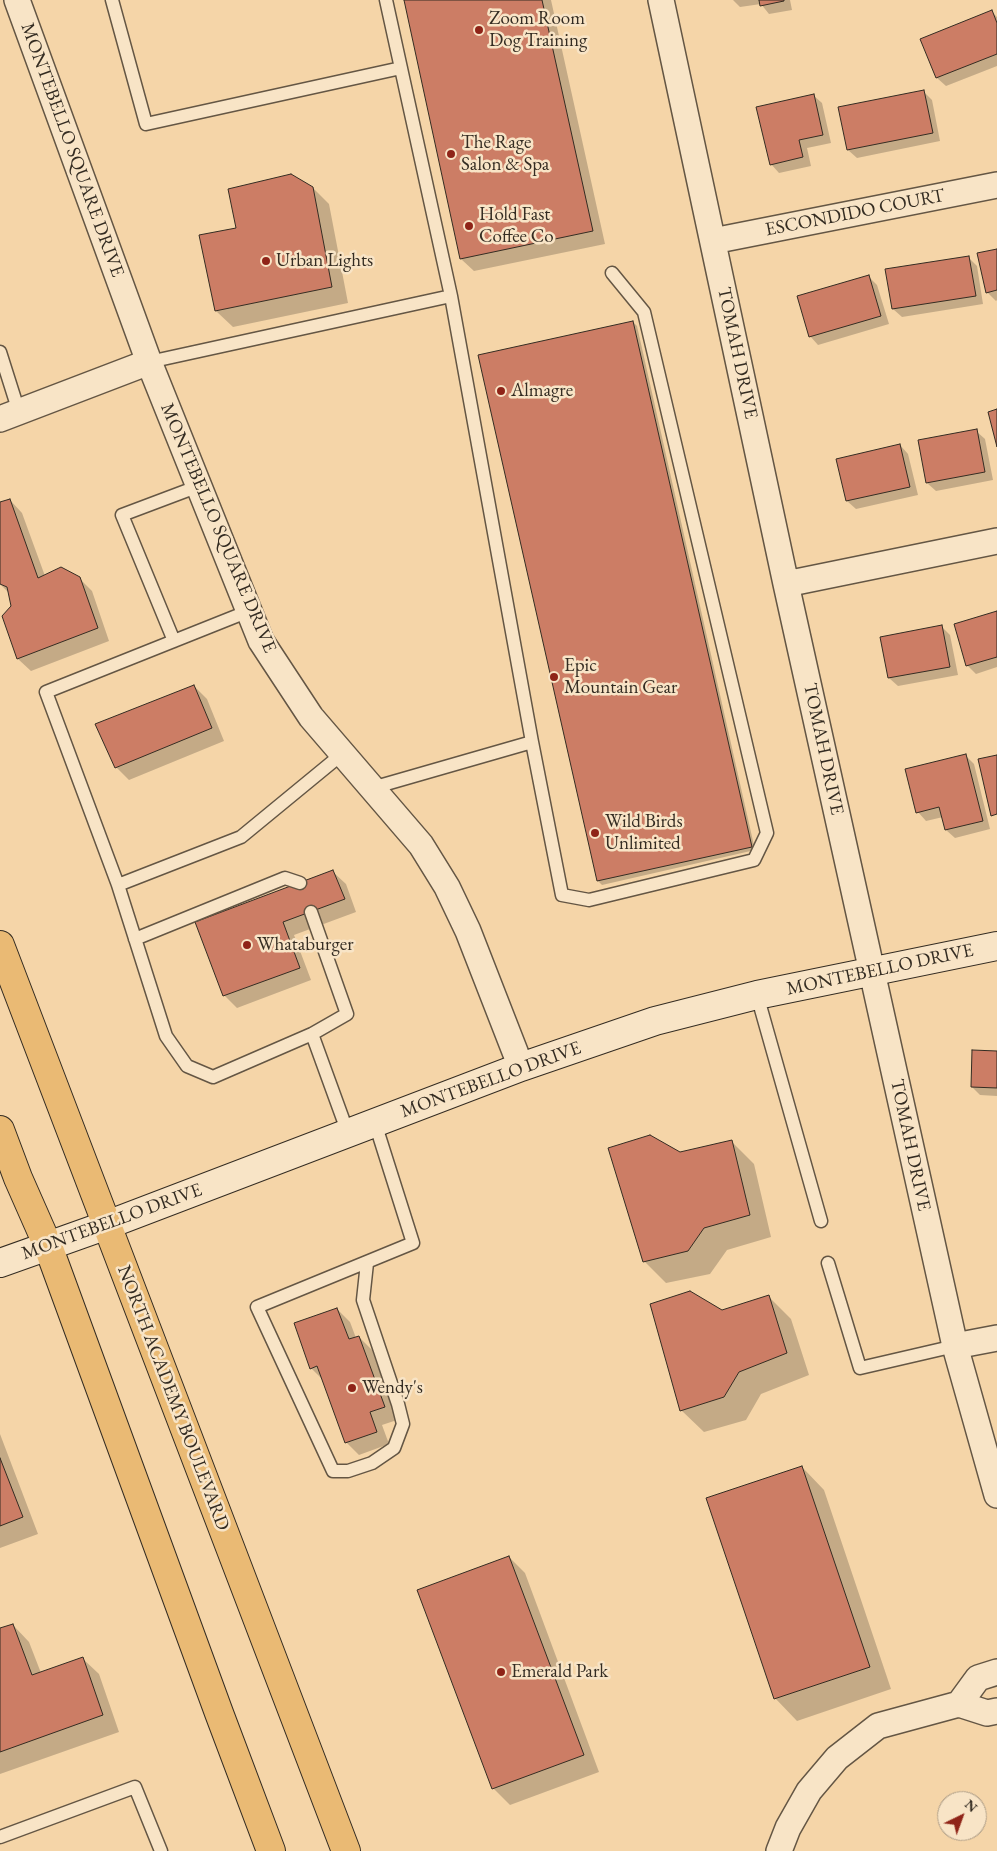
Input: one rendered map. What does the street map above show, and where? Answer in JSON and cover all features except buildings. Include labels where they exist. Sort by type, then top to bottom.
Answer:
[{"type":"highway","name":"NORTH ACADEMY BOULEVARD","points":[[0,945],[346,1851]]},
{"type":"highway","points":[[0,1130],[18,1178],[48,1246],[271,1851]]},
{"type":"street","name":"MONTEBELLO SQUARE DRIVE","points":[[16,0],[149,362],[261,641],[311,717],[421,845],[447,888],[468,931],[521,1068]]},
{"type":"street","name":"TOMAH DRIVE","points":[[661,0],[786,584],[955,1346],[997,1495]]},
{"type":"street","name":"ESCONDIDO COURT","points":[[713,241],[997,185]]},
{"type":"street","points":[[10,415],[149,362]]},
{"type":"street","points":[[786,584],[997,541]]},
{"type":"street","name":"MONTEBELLO DRIVE","points":[[0,1263],[107,1225],[521,1068],[655,1021],[757,995],[997,946]]},
{"type":"street","points":[[955,1346],[997,1338]]},
{"type":"street","points":[[959,1704],[978,1678],[997,1672]]},
{"type":"street","points":[[779,1851],[788,1828],[809,1791],[837,1758],[878,1726],[959,1704],[987,1713],[997,1711]]},
{"type":"lane","points":[[112,0],[146,124],[400,68]]},
{"type":"lane","points":[[386,0],[450,296],[562,895],[589,900],[754,860],[767,833],[644,312],[612,273]]},
{"type":"lane","points":[[149,362],[450,296]]},
{"type":"lane","points":[[0,352],[10,415]]},
{"type":"lane","points":[[174,641],[122,515],[199,486]]},
{"type":"lane","points":[[249,611],[46,692],[118,884],[166,1036],[187,1066],[212,1077],[312,1034],[348,1014],[311,912]]},
{"type":"lane","points":[[372,788],[532,742]]},
{"type":"lane","points":[[118,884],[242,837],[342,754]]},
{"type":"lane","points":[[135,939],[285,878],[300,883]]},
{"type":"lane","points":[[757,995],[821,1220]]},
{"type":"lane","points":[[312,1034],[348,1133]]},
{"type":"lane","points":[[367,1263],[362,1300],[398,1404],[403,1424],[394,1448],[372,1463],[348,1471],[333,1471],[257,1307],[413,1243],[375,1123]]},
{"type":"lane","points":[[828,1263],[860,1368],[955,1346]]},
{"type":"lane","points":[[0,1837],[135,1787],[161,1851]]},
{"type":"place","name":"Zoom Room Dog Training","points":[[479,30]]},
{"type":"place","name":"The Rage Salon & Spa","points":[[451,154]]},
{"type":"place","name":"Hold Fast Coffee Co","points":[[469,226]]},
{"type":"place","name":"Urban Lights","points":[[266,261]]},
{"type":"place","name":"Almagre","points":[[501,391]]},
{"type":"place","name":"Epic Mountain Gear","points":[[554,677]]},
{"type":"place","name":"Wild Birds Unlimited","points":[[595,833]]},
{"type":"place","name":"Whataburger","points":[[247,945]]},
{"type":"place","name":"Wendy's","points":[[352,1388]]},
{"type":"place","name":"Emerald Park","points":[[501,1672]]}]
